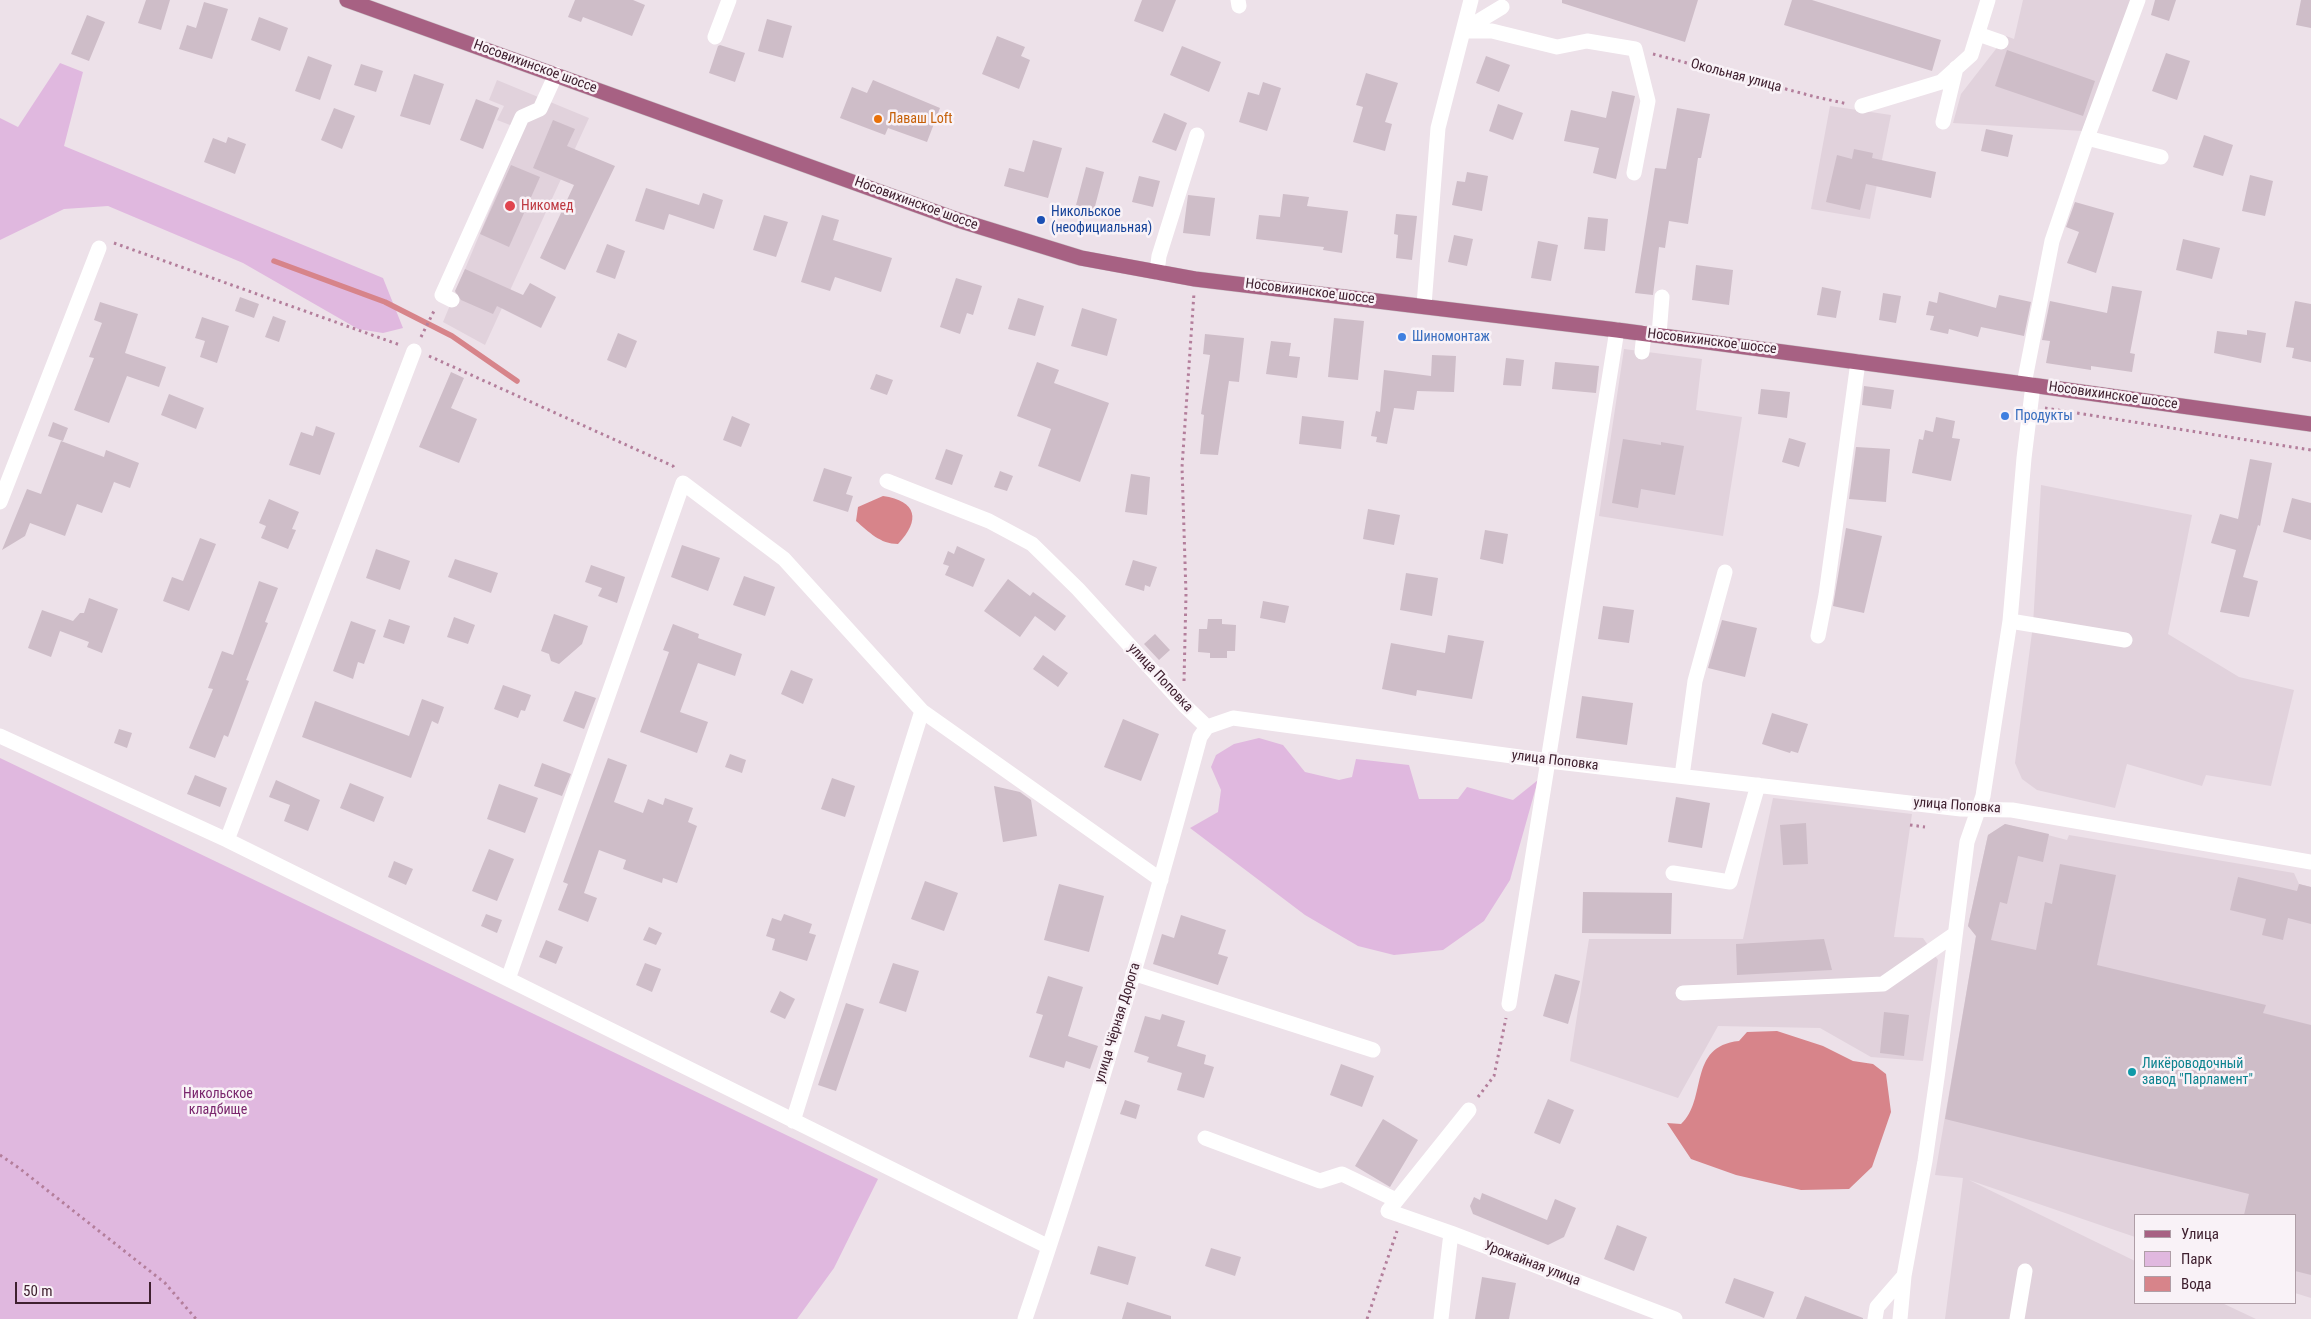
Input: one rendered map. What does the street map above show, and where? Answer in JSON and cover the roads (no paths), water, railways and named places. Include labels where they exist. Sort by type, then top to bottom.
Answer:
[{"type":"main road","name":"Носовихинское шоссе","points":[[347,0],[958,220],[1033,245],[1081,258],[1195,279],[1424,305],[1651,334],[2029,384],[2311,424]]},
{"type":"street","points":[[715,37],[729,0]]},
{"type":"street","points":[[1424,305],[1438,128],[1471,0]]},
{"type":"street","points":[[1862,106],[1941,82],[1971,55],[1988,0]]},
{"type":"street","points":[[1900,1319],[1904,1276],[1925,1161],[1967,842],[1983,796],[2010,621],[2030,406],[2029,384],[2052,241],[2086,138],[2138,0]]},
{"type":"street","points":[[1463,31],[1502,7]]},
{"type":"street","points":[[1463,31],[1492,30],[1556,47],[1587,41],[1635,49],[1648,101],[1634,173]]},
{"type":"street","points":[[1978,34],[2001,42]]},
{"type":"street","points":[[1944,122],[1956,68]]},
{"type":"street","points":[[447,298],[522,117],[540,109],[556,74]]},
{"type":"street","points":[[1901,85],[1918,89]]},
{"type":"street","points":[[1884,114],[1887,98]]},
{"type":"street","points":[[1157,272],[1159,256],[1196,135]]},
{"type":"street","points":[[2086,138],[2161,157]]},
{"type":"street","points":[[0,502],[100,248]]},
{"type":"street","points":[[1642,352],[1651,334],[1662,297]]},
{"type":"street","points":[[1509,1004],[1617,330]]},
{"type":"street","points":[[227,840],[416,348]]},
{"type":"street","points":[[1818,636],[1826,596],[1858,362]]},
{"type":"street","name":"улица Поповка","points":[[887,481],[990,521],[1032,544],[1078,589],[1184,705],[1207,726],[1233,718],[1549,761],[1979,809],[2012,810],[2311,862]]},
{"type":"street","points":[[508,980],[683,483],[784,559],[922,711],[1161,880]]},
{"type":"street","points":[[1682,776],[1695,681],[1726,572]]},
{"type":"street","points":[[2010,621],[2125,640]]},
{"type":"street","points":[[793,1120],[922,711]]},
{"type":"street","name":"улица Чёрная Дорога","points":[[1025,1319],[1049,1247],[1161,880],[1200,737],[1207,726]]},
{"type":"street","points":[[0,736],[227,840],[1049,1247]]},
{"type":"street","points":[[1673,873],[1730,882],[1758,785]]},
{"type":"street","points":[[1683,993],[1883,984],[1955,934]]},
{"type":"street","points":[[1133,973],[1175,991],[1373,1050]]},
{"type":"street","points":[[1392,1206],[1469,1110]]},
{"type":"street","name":"Урожайная улица","points":[[1205,1138],[1320,1181],[1342,1174],[1392,1206],[1402,1216],[1452,1233],[1675,1319]]},
{"type":"street","points":[[1441,1319],[1452,1233]]},
{"type":"street","points":[[2017,1319],[2025,1271]]},
{"type":"street","points":[[1875,1319],[1877,1307],[1904,1276]]},
{"type":"water","points":[[883,496],[903,502],[912,513],[910,527],[898,544],[880,540],[856,521],[858,507]]},
{"type":"water","points":[[1777,1031],[1823,1046],[1853,1061],[1873,1064],[1886,1074],[1891,1112],[1872,1167],[1849,1189],[1801,1190],[1736,1175],[1691,1159],[1667,1123],[1681,1124],[1689,1114],[1705,1063],[1712,1053],[1723,1045],[1739,1041],[1747,1032]]},
{"type":"waterway","points":[[274,261],[385,302],[452,336],[517,381]]},
{"type":"place","name":"Лаваш Loft","points":[[878,119]]},
{"type":"place","name":"Никомед","points":[[510,206]]},
{"type":"place","name":"Никольское (неофициальная)","points":[[1041,220]]},
{"type":"place","name":"Шиномонтаж","points":[[1402,337]]},
{"type":"place","name":"Продукты","points":[[2005,416]]},
{"type":"place","name":"Ликёроводочный завод \"Парламент\"","points":[[2132,1072]]},
{"type":"park label","name":"Никольское кладбище","points":[[218,1102]]}]
